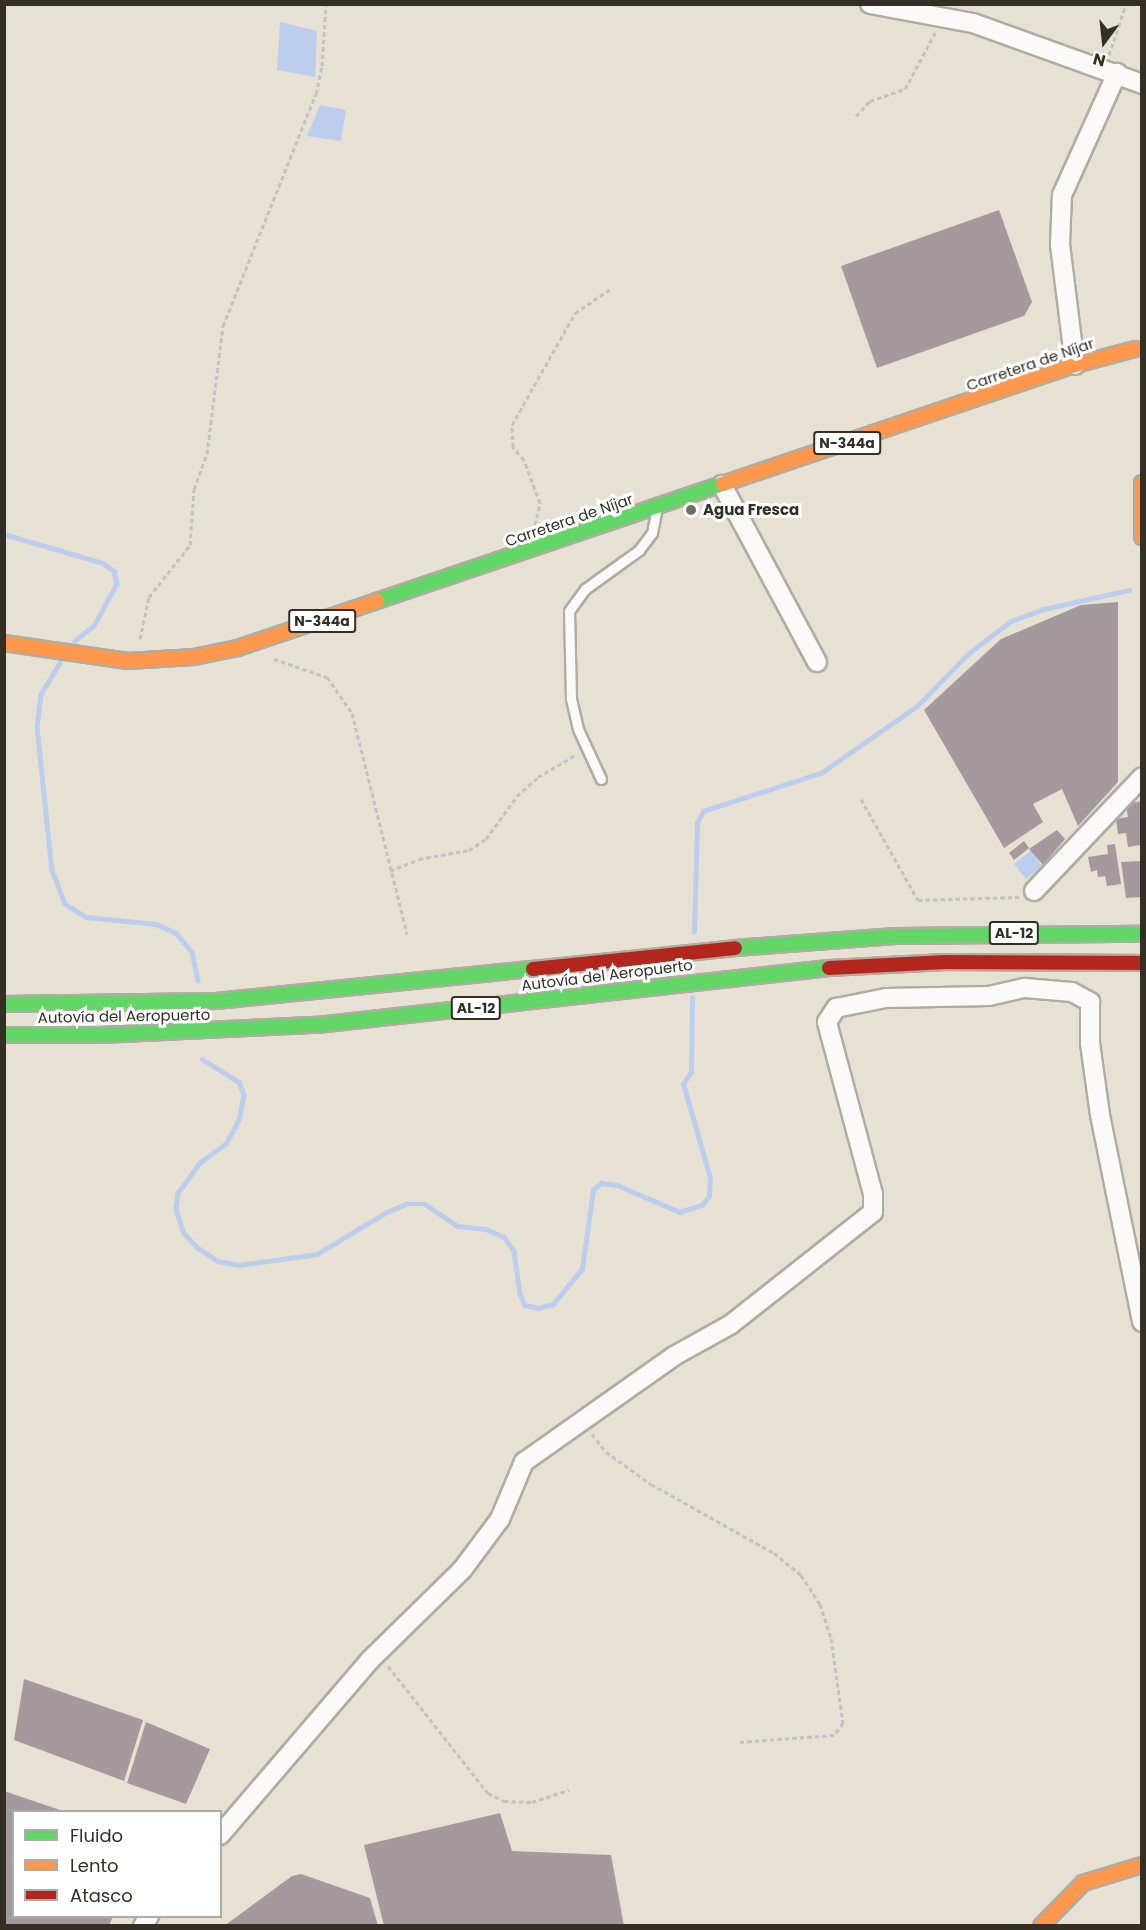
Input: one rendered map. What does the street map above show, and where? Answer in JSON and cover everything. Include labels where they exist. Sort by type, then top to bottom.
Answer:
[{"type":"main road","name":"Carretera de Níjar","points":[[4,643],[128,661],[194,657],[238,648],[1075,365],[1138,346]]},
{"type":"main road","points":[[1137,366],[1138,346]]},
{"type":"main road","points":[[1142,483],[1142,537]]},
{"type":"main road","name":"Autovía del Aeropuerto","points":[[4,1004],[270,997],[791,942],[907,935],[1139,934]]},
{"type":"main road","name":"Autovía del Aeropuerto","points":[[4,1035],[101,1035],[317,1024],[801,970],[946,962],[1142,963]]},
{"type":"main road","points":[[1041,1926],[1083,1883],[1142,1865]]},
{"type":"street","points":[[870,4],[944,16],[1111,71],[1142,84]]},
{"type":"street","points":[[1075,365],[1060,244],[1062,195],[1111,71]]},
{"type":"street","points":[[722,485],[817,662]]},
{"type":"street","points":[[1034,891],[1142,777]]},
{"type":"street","points":[[222,1833],[377,1653],[462,1570],[501,1519],[524,1462],[583,1423],[674,1356],[730,1324],[873,1212],[873,1194],[827,1022],[836,1008],[886,998],[989,996],[1025,988],[1072,993],[1090,1002],[1090,1043],[1100,1115],[1142,1323]]},
{"type":"lane","points":[[601,779],[587,749],[571,698],[569,612],[585,589],[639,550],[652,533],[657,507]]},
{"type":"path","points":[[128,661],[140,642],[148,597],[190,545],[194,489],[207,454],[223,326],[316,94],[322,66],[326,4]]},
{"type":"path","points":[[1111,71],[1126,4]]},
{"type":"path","points":[[856,116],[870,101],[905,89],[944,16]]},
{"type":"path","points":[[532,550],[530,540],[540,503],[524,460],[513,447],[512,425],[575,313],[612,288]]},
{"type":"path","points":[[268,657],[327,677],[342,694],[352,713],[407,934]]},
{"type":"path","points":[[390,871],[419,859],[469,850],[486,839],[517,796],[538,777],[587,749]]},
{"type":"path","points":[[861,799],[918,900],[1014,898],[1034,891]]},
{"type":"path","points":[[583,1423],[606,1452],[651,1484],[774,1553],[801,1575],[820,1604],[831,1638],[843,1724],[834,1735],[738,1742]]},
{"type":"path","points":[[377,1653],[488,1792],[504,1801],[532,1802],[569,1790]]},
{"type":"water","points":[[280,22],[317,31],[315,77],[277,70]]},
{"type":"water","points":[[320,105],[346,110],[341,141],[307,136]]},
{"type":"water","points":[[1031,851],[1042,866],[1026,879],[1014,864]]},
{"type":"building","points":[[999,210],[1032,302],[1024,316],[877,368],[841,266]]},
{"type":"building","points":[[1118,602],[1118,782],[1078,826],[1062,789],[1033,804],[1043,822],[1004,848],[924,710],[1001,639],[1081,605]]},
{"type":"building","points":[[1142,801],[1141,845],[1128,847],[1126,833],[1118,834],[1116,819],[1128,817],[1126,804]]},
{"type":"building","points":[[1057,830],[1065,839],[1043,865],[1029,849]]},
{"type":"building","points":[[1024,841],[1029,848],[1014,860],[1009,853]]},
{"type":"building","points":[[1115,844],[1121,884],[1107,886],[1105,876],[1098,877],[1097,870],[1091,872],[1088,857],[1108,854],[1107,845]]},
{"type":"building","points":[[1142,861],[1142,897],[1126,898],[1121,862]]},
{"type":"building","points":[[24,1679],[143,1720],[124,1781],[14,1740]]},
{"type":"building","points":[[146,1722],[210,1749],[186,1804],[127,1783]]},
{"type":"building","points":[[4,1791],[60,1810],[12,1810],[12,1918],[112,1918],[109,1926],[4,1926]]},
{"type":"building","points":[[500,1813],[512,1851],[611,1855],[624,1926],[384,1926],[364,1845]]},
{"type":"building","points":[[301,1874],[370,1898],[378,1926],[224,1926],[292,1876]]},
{"type":"waterway","points":[[4,534],[103,563],[114,571],[117,584],[94,626],[75,641]]},
{"type":"waterway","points":[[694,932],[697,823],[703,811],[821,773],[917,706],[969,653],[1011,621],[1044,609],[1129,590]]},
{"type":"waterway","points":[[60,663],[41,695],[37,726],[52,870],[65,904],[86,917],[156,924],[176,933],[192,952],[198,980]]},
{"type":"waterway","points":[[202,1059],[239,1082],[244,1095],[239,1120],[226,1144],[200,1163],[178,1193],[176,1209],[184,1233],[198,1248],[218,1261],[239,1265],[317,1254],[387,1212],[406,1204],[425,1204],[458,1226],[486,1229],[504,1237],[514,1251],[520,1294],[525,1305],[538,1308],[553,1304],[582,1269],[593,1190],[601,1183],[617,1185],[680,1212],[702,1205],[709,1196],[710,1178],[683,1084],[691,1072],[692,998]]},
{"type":"traffic: fast","points":[[377,601],[723,484]]},
{"type":"traffic: fast","points":[[735,948],[896,936],[1142,934]]},
{"type":"traffic: fast","points":[[4,1035],[101,1035],[317,1025],[829,968]]},
{"type":"traffic: fast","points":[[4,1004],[216,1001],[533,969]]},
{"type":"traffic: slow","points":[[723,484],[1075,365],[1135,349]]},
{"type":"traffic: slow","points":[[1142,483],[1142,537]]},
{"type":"traffic: slow","points":[[4,643],[128,661],[194,657],[238,648],[377,601]]},
{"type":"traffic: slow","points":[[1041,1926],[1083,1883],[1142,1865]]},
{"type":"traffic: jam","points":[[533,969],[735,948]]},
{"type":"traffic: jam","points":[[829,968],[946,962],[1142,963]]},
{"type":"place","name":"Agua Fresca","points":[[691,510]]}]
